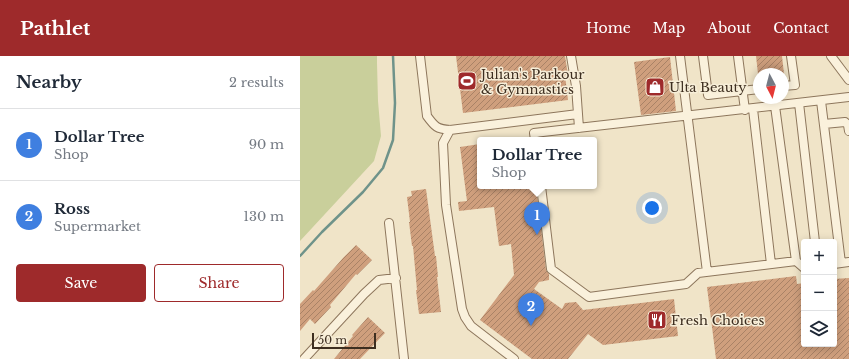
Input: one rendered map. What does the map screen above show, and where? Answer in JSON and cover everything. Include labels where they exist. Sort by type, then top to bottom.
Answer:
[{"type":"lane","points":[[420,56],[428,116],[433,124],[440,129],[450,130],[578,114]]},
{"type":"lane","points":[[571,56],[576,86],[579,128]]},
{"type":"lane","points":[[680,56],[707,272]]},
{"type":"lane","points":[[703,56],[708,94],[753,90]]},
{"type":"lane","points":[[738,56],[742,92],[749,109],[771,264]]},
{"type":"lane","points":[[789,86],[795,85],[791,56]]},
{"type":"lane","points":[[832,56],[849,80]]},
{"type":"lane","points":[[535,137],[534,133],[849,97]]},
{"type":"lane","points":[[821,101],[841,263]]},
{"type":"lane","points":[[799,103],[815,239]]},
{"type":"lane","points":[[776,106],[796,261],[801,265]]},
{"type":"lane","points":[[824,124],[845,122],[848,125],[849,131]]},
{"type":"lane","points":[[450,130],[444,143],[446,205],[462,309],[471,326],[514,359]]},
{"type":"lane","points":[[541,189],[551,269],[589,297],[686,284],[698,273],[796,261]]},
{"type":"lane","points":[[389,223],[404,359]]},
{"type":"lane","points":[[304,359],[379,280],[396,278]]},
{"type":"green space","points":[[300,56],[377,56],[378,101],[381,136],[374,161],[300,241]]},
{"type":"building","points":[[456,56],[565,56],[568,75],[565,75],[568,100],[463,113]]},
{"type":"building","points":[[756,56],[782,56],[783,68],[757,68]]},
{"type":"building","name":"Ulta Beauty","points":[[670,57],[676,111],[641,115],[634,62]]},
{"type":"building","points":[[477,144],[477,189],[536,189],[546,270],[549,274],[549,280],[539,282],[534,289],[562,309],[565,303],[576,302],[583,310],[674,299],[678,336],[603,345],[588,334],[568,359],[532,359],[480,320],[514,275],[511,244],[499,246],[494,207],[459,211],[458,202],[467,201],[460,147]]},
{"type":"building","points":[[426,189],[436,256],[441,312],[419,314],[407,197],[412,196],[411,191]]},
{"type":"building","points":[[356,245],[372,260],[357,275],[356,274],[330,305],[331,307],[315,324],[310,319],[300,331],[300,304],[313,290],[314,291]]},
{"type":"building","points":[[796,276],[797,284],[801,283],[801,347],[837,347],[837,279],[849,278],[849,359],[716,359],[707,287]]},
{"type":"building","points":[[368,317],[385,333],[360,359],[334,359],[353,336],[352,335]]},
{"type":"waterway","points":[[300,256],[363,192],[383,168],[393,140],[395,103],[393,56]]},
{"type":"place","name":"Julian's Parkour & Gymnastics","points":[[467,81]]},
{"type":"place","name":"Ulta Beauty","points":[[655,87]]},
{"type":"place","name":"Dollar Tree","points":[[537,235]]},
{"type":"place","name":"Fresh Choices","points":[[657,320]]},
{"type":"place","name":"Ross","points":[[531,326]]}]
